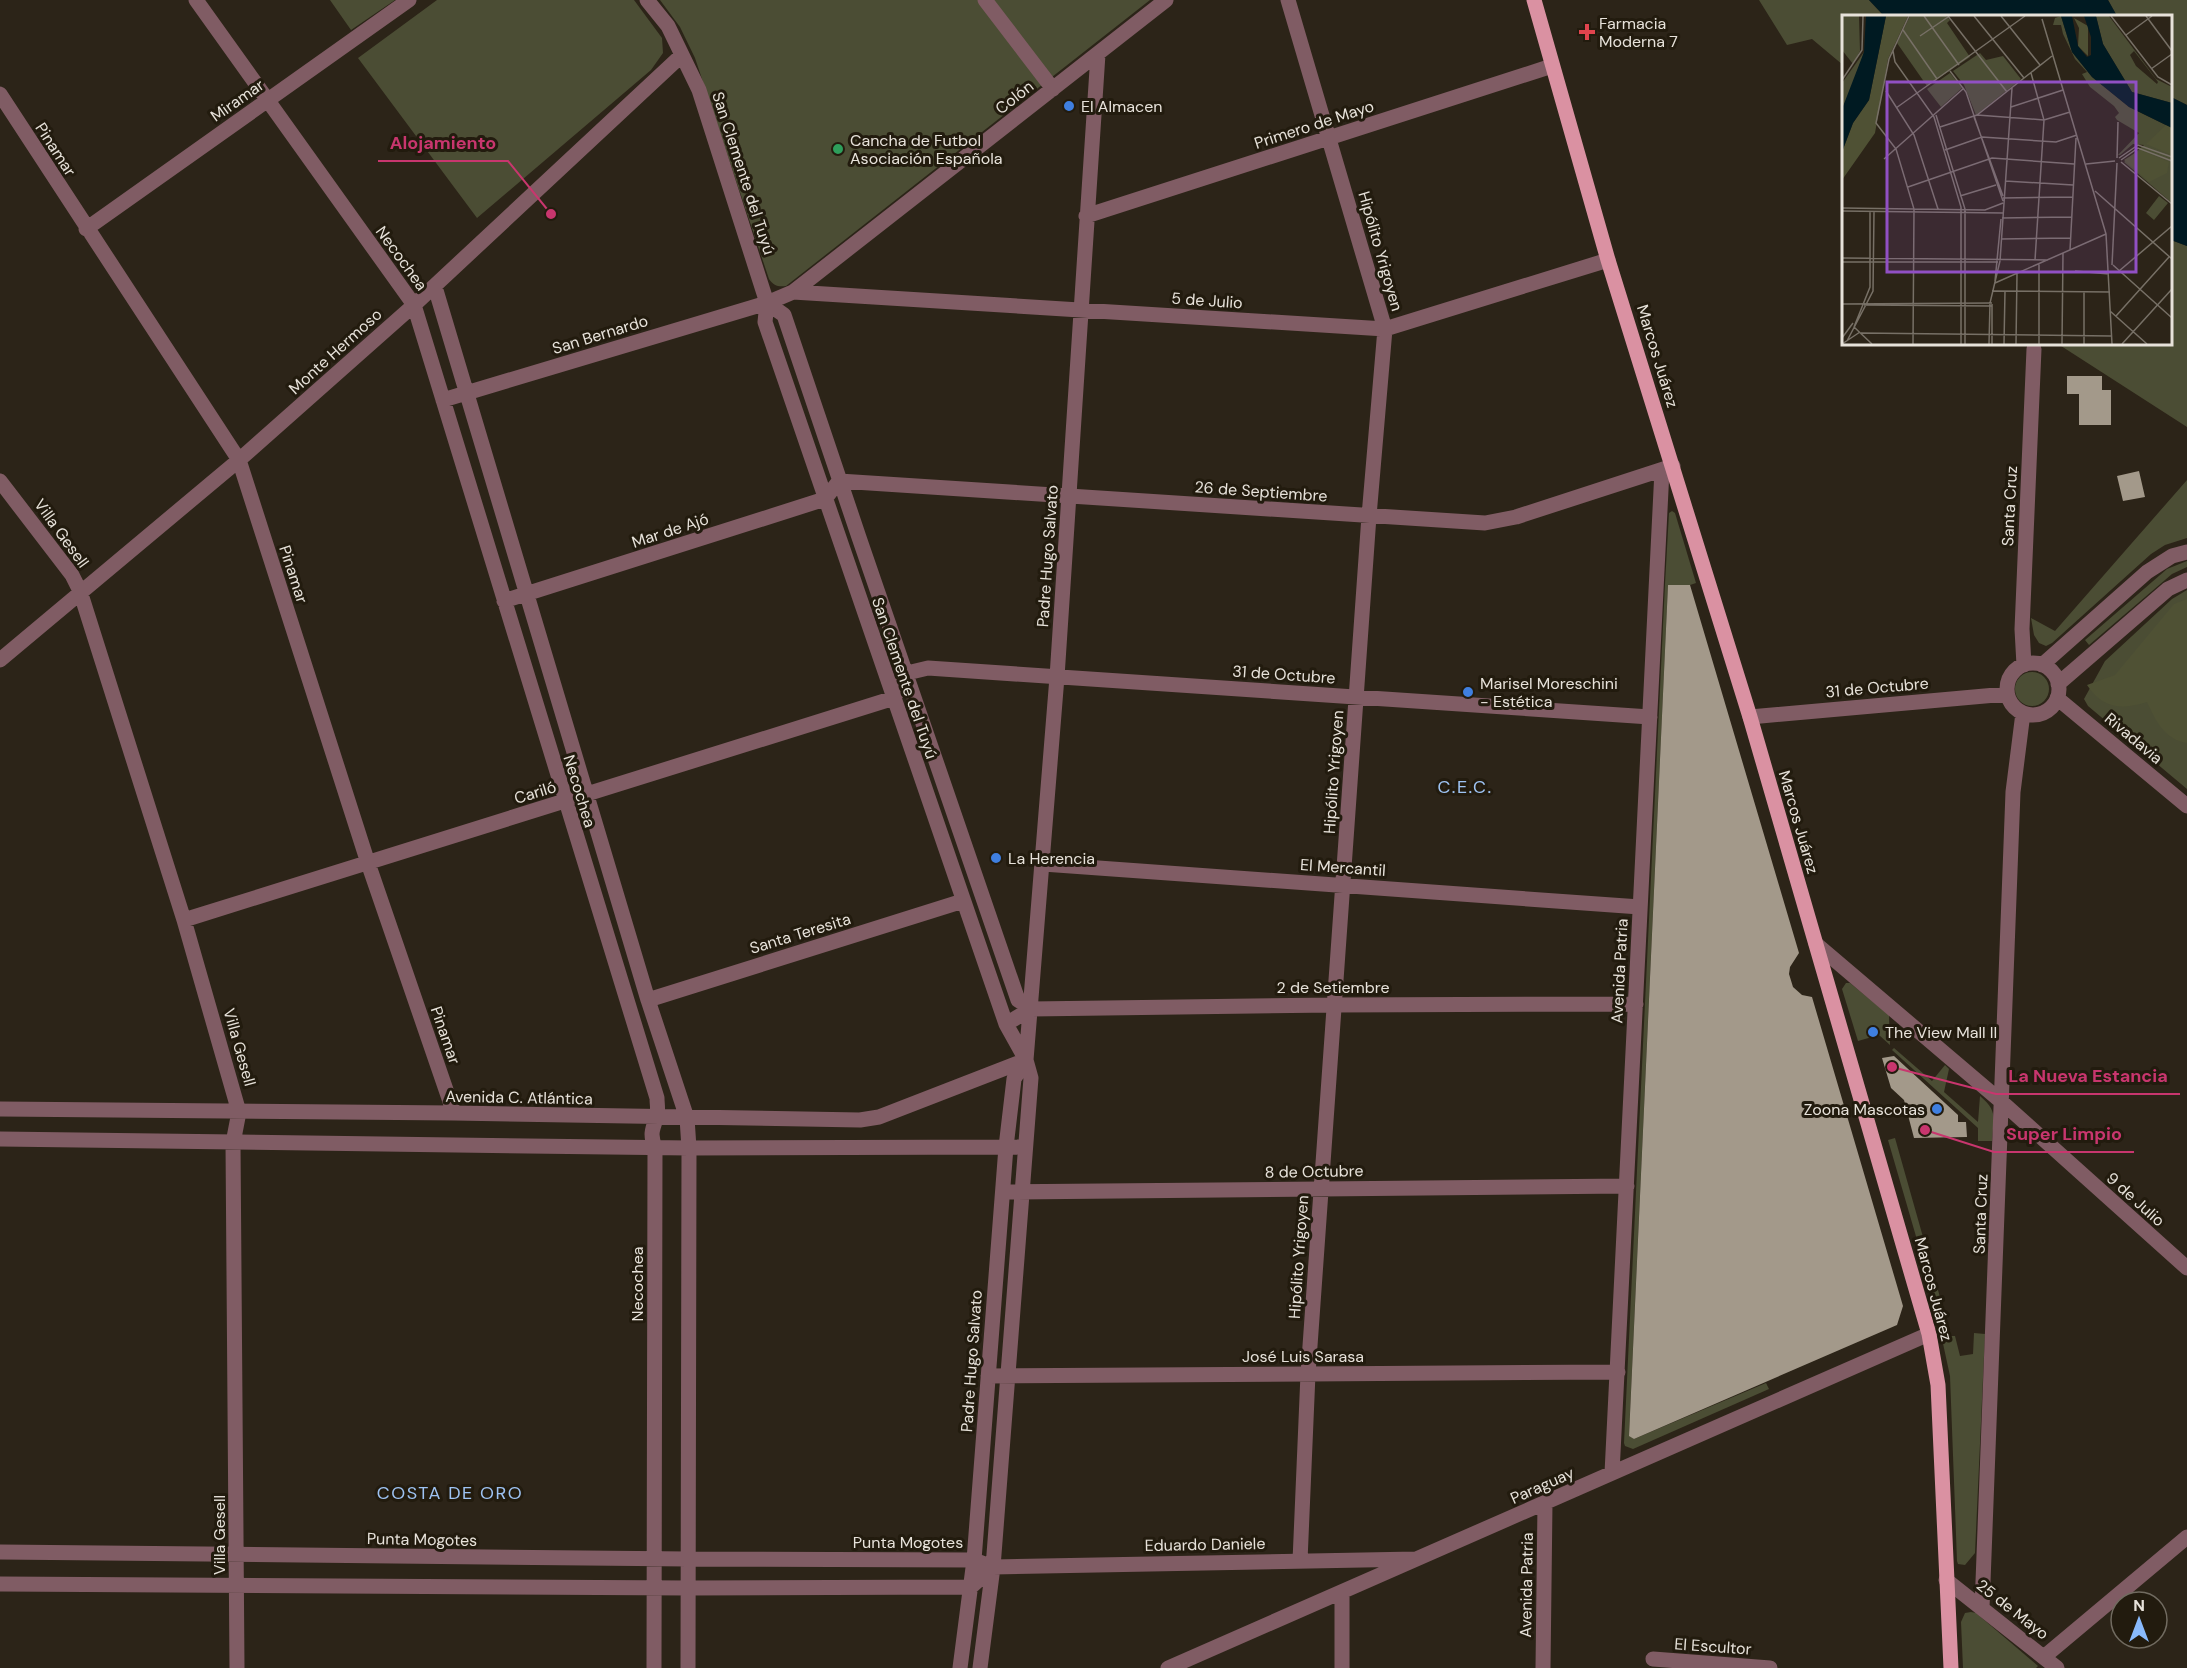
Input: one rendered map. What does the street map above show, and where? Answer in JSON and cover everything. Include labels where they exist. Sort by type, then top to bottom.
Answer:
[{"type":"main road","name":"Marcos Juárez","points":[[1534,0],[1667,468],[1750,717],[1929,1334],[1938,1385],[1951,1668]]},
{"type":"street","name":"Necochea","points":[[196,0],[414,305],[657,1098],[657,1117],[652,1125],[655,1147],[654,1668]]},
{"type":"street","name":"Miramar","points":[[86,229],[409,0]]},
{"type":"street","name":"San Clemente del Tuyú","points":[[647,0],[668,27],[699,90],[767,303],[765,322],[1006,1024],[1026,1059]]},
{"type":"street","points":[[985,0],[1053,89]]},
{"type":"street","name":"Colón","points":[[767,303],[793,292],[1166,0]]},
{"type":"street","name":"Hipólito Yrigoyen","points":[[1288,0],[1384,329],[1333,1005],[1308,1374],[1300,1561]]},
{"type":"street","name":"Padre Hugo Salvato","points":[[980,1668],[993,1567],[1031,1078],[1026,1059],[1057,677],[1098,54]]},
{"type":"street","name":"Monte Hermoso","points":[[0,660],[239,460],[414,305],[682,55]]},
{"type":"street","name":"Primero de Mayo","points":[[1086,216],[1552,66]]},
{"type":"street","name":"Pinamar","points":[[0,94],[86,229],[239,460],[368,863],[454,1113]]},
{"type":"street","name":"5 de Julio","points":[[793,292],[1384,329],[1608,260]]},
{"type":"street","name":"Necochea","points":[[435,286],[648,1000],[687,1118],[689,1148],[688,1668]]},
{"type":"street","name":"San Clemente del Tuyú","points":[[767,303],[784,315],[839,481],[912,671],[1018,1000],[1031,1009]]},
{"type":"street","name":"San Bernardo","points":[[443,400],[767,303]]},
{"type":"street","name":"Santa Cruz","points":[[2024,665],[2022,629],[2034,349]]},
{"type":"street","name":"26 de Septiembre","points":[[839,481],[1485,523],[1516,517],[1667,468]]},
{"type":"street","name":"Avenida Patria","points":[[1612,1473],[1650,717],[1667,468]]},
{"type":"street","name":"Villa Gesell","points":[[0,481],[72,575],[80,591],[184,920],[239,1112],[232,1143],[237,1668]]},
{"type":"street","points":[[825,499],[839,481]]},
{"type":"street","name":"Mar de Ajó","points":[[504,602],[825,499]]},
{"type":"street","points":[[2042,665],[2147,572],[2172,556],[2187,552]]},
{"type":"street","points":[[2058,691],[2052,672],[2042,665],[2030,663],[2024,665],[2012,673],[2008,680],[2007,694],[2012,706],[2030,715],[2049,710],[2058,691],[2168,589],[2187,580]]},
{"type":"street","name":"31 de Octubre","points":[[912,671],[928,668],[1650,717]]},
{"type":"street","points":[[894,698],[912,671]]},
{"type":"street","name":"Rivadavia","points":[[2058,691],[2187,806]]},
{"type":"street","name":"31 de Octubre","points":[[1750,717],[2007,694]]},
{"type":"street","name":"Cariló","points":[[184,920],[894,698]]},
{"type":"street","name":"Santa Cruz","points":[[1982,1608],[2003,1103],[2013,792],[2023,713]]},
{"type":"street","name":"El Mercantil","points":[[1043,864],[1640,906]]},
{"type":"street","name":"Santa Teresita","points":[[648,1000],[963,901]]},
{"type":"street","name":"9 de Julio","points":[[1816,944],[2003,1103],[2187,1268]]},
{"type":"street","name":"2 de Setiembre","points":[[1031,1009],[1636,1004]]},
{"type":"street","points":[[1006,1024],[1031,1009]]},
{"type":"street","name":"Padre Hugo Salvato","points":[[960,1668],[974,1560],[1006,1147],[1014,1079],[1026,1059]]},
{"type":"street","name":"Avenida C. Atlántica","points":[[0,1109],[454,1113],[839,1120],[879,1117],[1026,1059]]},
{"type":"street","points":[[0,1139],[689,1148],[1024,1147]]},
{"type":"street","name":"8 de Octubre","points":[[1003,1192],[1627,1186]]},
{"type":"street","name":"Paraguay","points":[[1168,1668],[1929,1334]]},
{"type":"street","name":"José Luis Sarasa","points":[[988,1376],[1618,1372]]},
{"type":"street","name":"Avenida Patria","points":[[1543,1668],[1545,1503]]},
{"type":"street","points":[[2044,1656],[2187,1537]]},
{"type":"street","name":"Punta Mogotes","points":[[0,1552],[974,1560],[993,1567]]},
{"type":"street","name":"Eduardo Daniele","points":[[993,1567],[1416,1559]]},
{"type":"street","points":[[0,1584],[654,1588],[971,1587],[993,1567]]},
{"type":"street","name":"25 de Mayo","points":[[1946,1580],[2057,1668]]},
{"type":"street","points":[[1342,1592],[1342,1668]]},
{"type":"street","name":"El Escultor","points":[[1653,1659],[1770,1668]]},
{"type":"green space","points":[[330,0],[395,0],[351,30]]},
{"type":"green space","points":[[437,0],[634,0],[662,38],[663,53],[651,70],[477,218],[358,58]]},
{"type":"green space","name":"Cancha de Futbol Asociación Española","points":[[660,0],[1150,0],[786,286],[781,286],[774,285],[769,279],[695,58],[680,27]]},
{"type":"green space","points":[[1759,0],[1869,0],[1883,15],[1842,15],[1842,64],[1812,39],[1787,45]]},
{"type":"green space","points":[[2108,0],[2187,0],[2187,105],[2172,98],[2172,15],[2116,15]]},
{"type":"green space","points":[[2172,240],[2187,246],[2187,427],[2060,345],[2172,345]]},
{"type":"green space","points":[[2187,480],[2187,538],[2165,545],[2151,554],[2052,643],[2046,646],[2039,643],[2034,635],[2031,618],[2055,631]]},
{"type":"green space","points":[[1672,511],[1675,513],[1696,583],[1668,585],[1629,1435],[1634,1439],[1766,1383],[1769,1389],[1633,1449],[1625,1446],[1624,1443],[1665,584],[1669,513]]},
{"type":"green space","points":[[2187,561],[2187,567],[2172,574],[2089,645],[2085,640],[2167,569]]},
{"type":"green space","points":[[2187,590],[2187,789],[2088,706],[2084,699],[2105,661],[2172,599]]},
{"type":"green space","points":[[2187,599],[2187,743],[2173,738],[2162,728],[2147,702],[2129,706],[2113,706],[2099,699],[2087,685],[2115,675],[2174,604]]},
{"type":"green space","points":[[2032,672],[2044,677],[2049,689],[2044,701],[2032,706],[2020,701],[2015,689],[2020,677]]},
{"type":"green space","points":[[1846,983],[1850,983],[1889,1015],[1890,1045],[1879,1035],[1858,1041],[1842,989]]},
{"type":"green space","points":[[1894,1048],[1932,1081],[1945,1065],[1949,1069],[1944,1092],[1978,1122],[1980,1096],[1990,1107],[1994,1116],[1992,1141],[1978,1141],[1978,1128],[1892,1050]]},
{"type":"green space","points":[[1895,1138],[1951,1336],[1955,1336],[1960,1356],[1973,1354],[1974,1333],[1985,1334],[1975,1553],[1965,1565],[1958,1564],[1957,1561],[1950,1376],[1931,1288],[1888,1140]]},
{"type":"green space","points":[[1965,1613],[1976,1613],[2038,1666],[2036,1668],[1963,1668],[1961,1622]]},
{"type":"water","points":[[1869,0],[2108,0],[2116,15],[1883,15]]},
{"type":"water","points":[[2172,98],[2187,105],[2187,246],[2172,240]]},
{"type":"building","points":[[2067,376],[2102,376],[2102,390],[2111,390],[2111,425],[2079,425],[2079,394],[2067,394]]},
{"type":"building","points":[[2139,471],[2145,497],[2123,501],[2117,476]]},
{"type":"building","points":[[1668,585],[1690,585],[1799,953],[1790,967],[1789,974],[1793,987],[1802,995],[1812,997],[1903,1306],[1897,1325],[1634,1439],[1629,1436]]},
{"type":"building","points":[[1894,1056],[1958,1115],[1958,1122],[1966,1122],[1967,1137],[1914,1138],[1904,1100],[1891,1088],[1882,1058]]},
{"type":"place","name":"Farmacia Moderna 7","points":[[1587,32]]},
{"type":"place","name":"El Almacen","points":[[1069,106]]},
{"type":"place","name":"Cancha de Futbol Asociación Española","points":[[838,149]]},
{"type":"place","name":"Alojamiento","points":[[551,214]]},
{"type":"place","name":"Marisel Moreschini - Estética","points":[[1468,692]]},
{"type":"place","name":"La Herencia","points":[[996,858]]},
{"type":"place","name":"The View Mall II","points":[[1873,1032]]},
{"type":"place","name":"La Nueva Estancia","points":[[1892,1067]]},
{"type":"place","name":"Zoona Mascotas","points":[[1937,1109]]},
{"type":"place","name":"Super Limpio","points":[[1925,1130]]},
{"type":"district","name":"C.E.C.","points":[[1465,787]]},
{"type":"district","name":"COSTA DE ORO","points":[[450,1493]]}]
